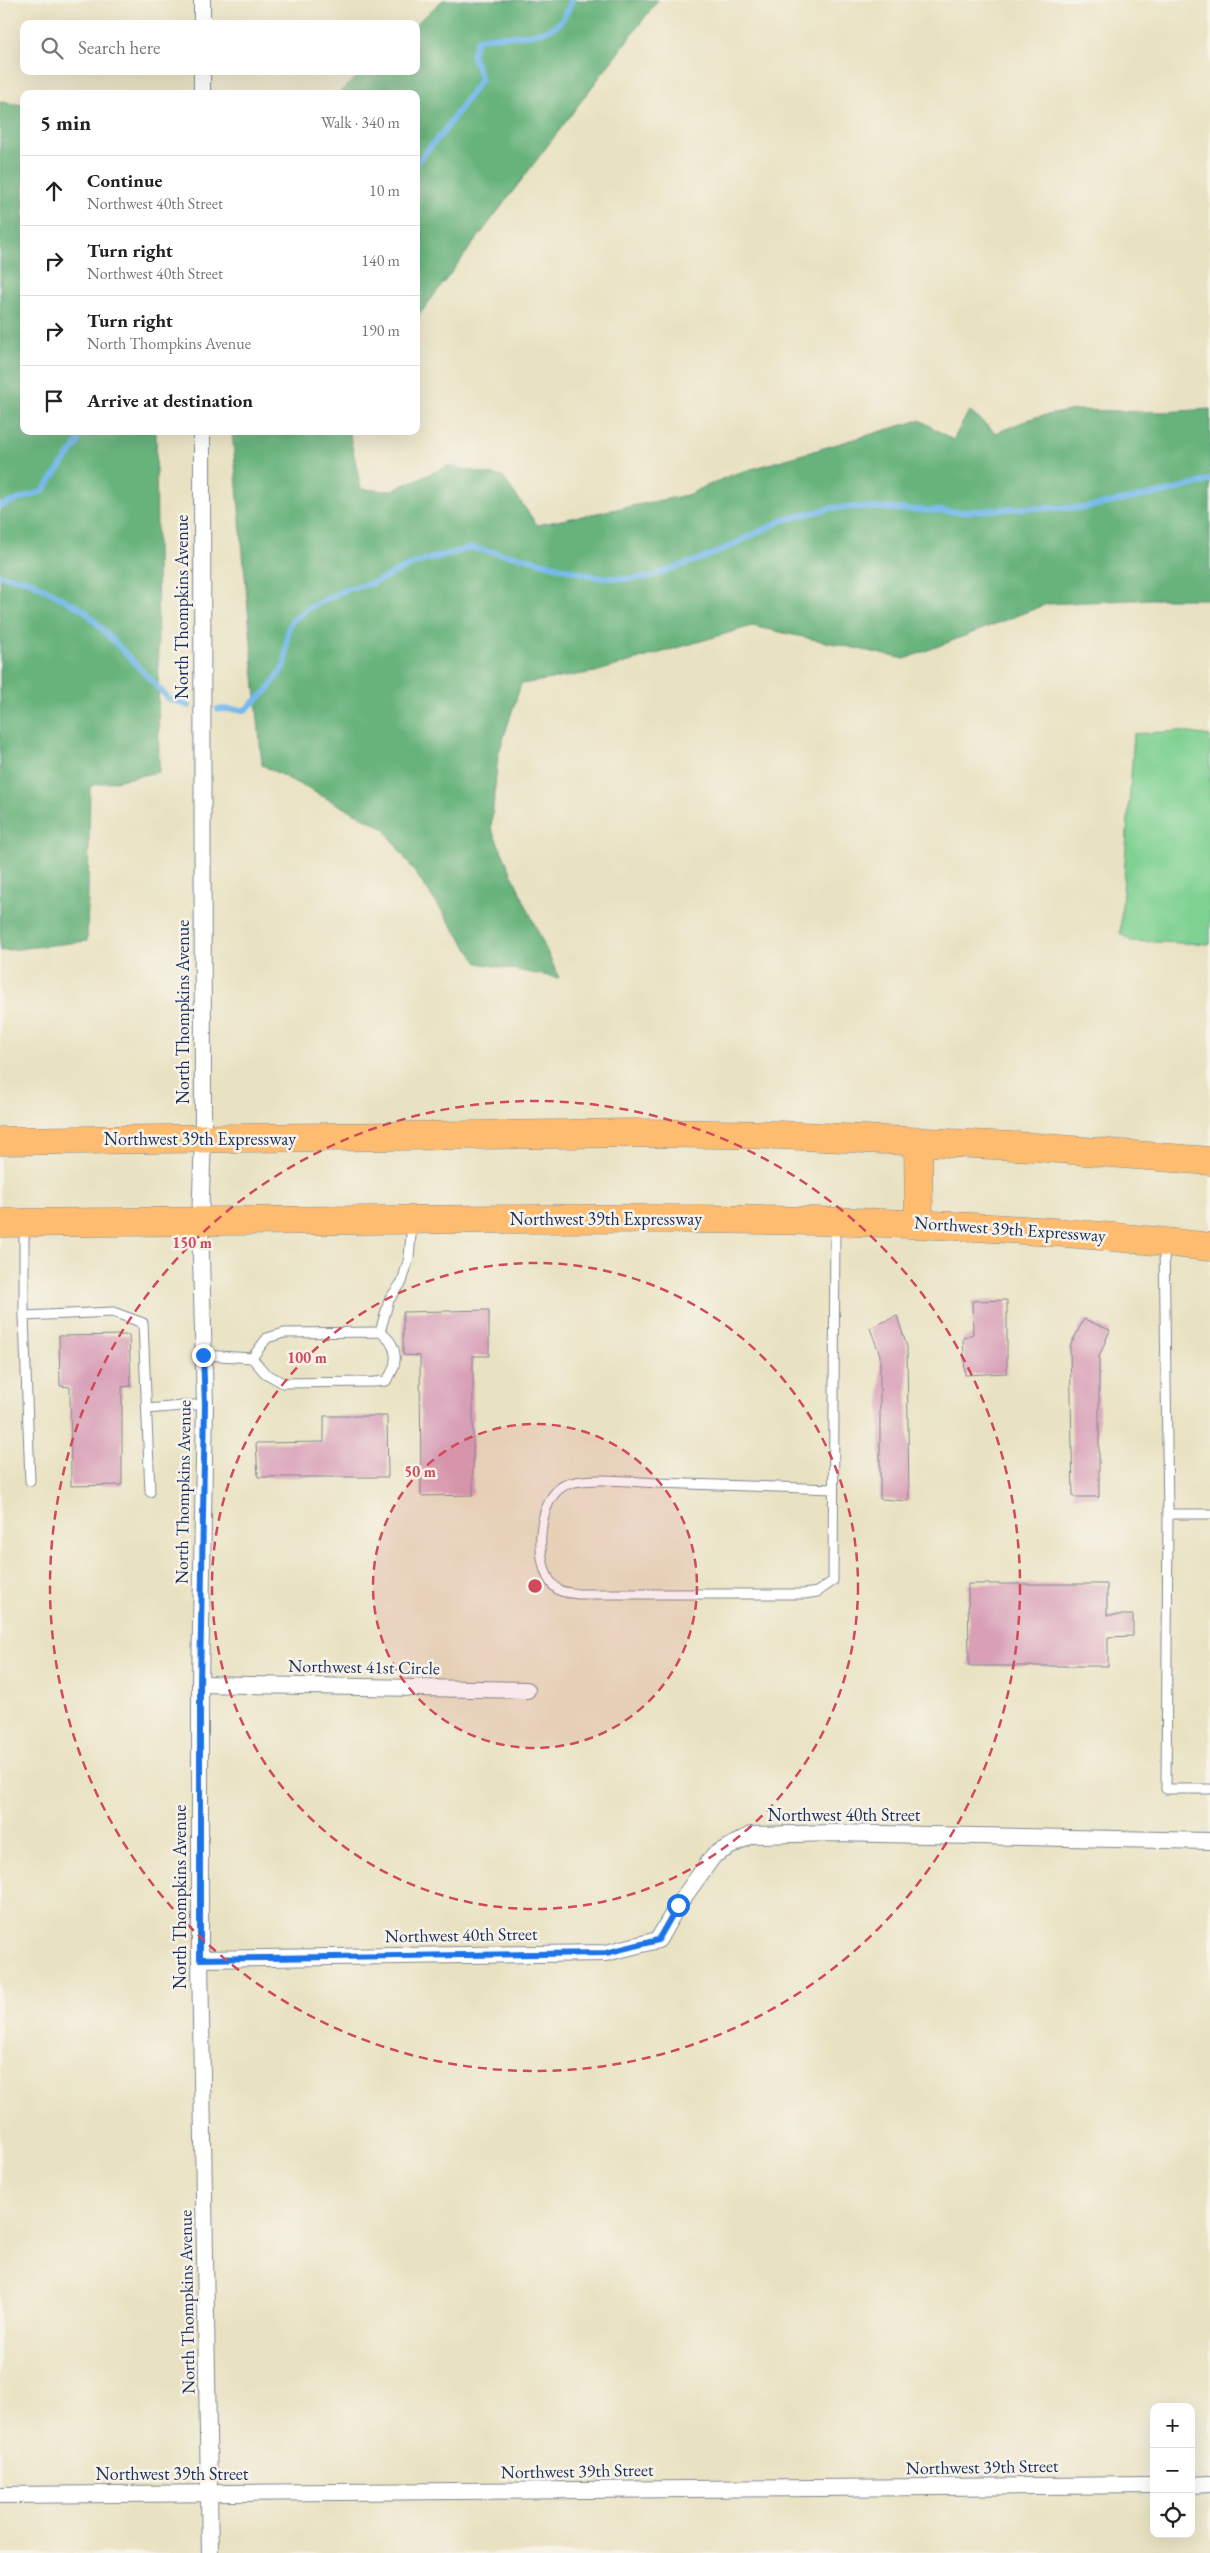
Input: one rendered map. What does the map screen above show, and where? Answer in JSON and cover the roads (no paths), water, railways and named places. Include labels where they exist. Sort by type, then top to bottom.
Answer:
[{"type":"highway","name":"Northwest 39th Expressway","points":[[0,1141],[649,1133],[780,1134],[918,1141],[1210,1161]]},
{"type":"highway","points":[[918,1141],[919,1223]]},
{"type":"highway","name":"Northwest 39th Expressway","points":[[12,1223],[412,1220],[836,1221],[919,1223],[1076,1232],[1210,1247]]},
{"type":"street","points":[[202,0],[202,20]]},
{"type":"street","points":[[202,75],[202,90]]},
{"type":"street","name":"North Thompkins Avenue","points":[[202,435],[203,1138],[200,1221],[205,1404],[200,1684],[200,1959],[210,2553]]},
{"type":"street","name":"Northwest 41st Circle","points":[[200,1684],[527,1690]]},
{"type":"street","name":"Northwest 40th Street","points":[[200,1959],[606,1953],[658,1940],[678,1905],[714,1855],[751,1835],[834,1833],[1210,1842]]},
{"type":"street","points":[[1195,2485],[1210,2484]]},
{"type":"street","name":"Northwest 39th Street","points":[[0,2495],[1150,2485]]},
{"type":"lane","points":[[380,1332],[389,1300],[402,1282],[409,1258],[412,1220]]},
{"type":"lane","points":[[833,1489],[611,1481],[569,1483],[550,1498],[544,1511],[540,1548],[550,1581],[559,1590],[578,1594],[804,1594],[817,1592],[833,1581],[836,1221]]},
{"type":"lane","points":[[12,1223],[24,1316],[30,1481]]},
{"type":"lane","points":[[1164,1241],[1168,1514],[1166,1788],[1210,1788]]},
{"type":"lane","points":[[24,1316],[113,1312],[143,1322],[150,1492]]},
{"type":"lane","points":[[203,1355],[252,1358],[265,1374],[283,1383],[386,1381],[394,1372],[394,1348],[390,1339],[380,1332],[284,1333],[267,1338],[252,1358]]},
{"type":"lane","points":[[147,1409],[205,1404]]},
{"type":"lane","points":[[1168,1514],[1210,1514]]},
{"type":"waterway","points":[[420,158],[444,131],[481,79],[472,54],[478,39],[534,34],[554,27],[566,14],[572,0]]},
{"type":"waterway","points":[[0,506],[43,491],[78,443],[79,435]]},
{"type":"waterway","points":[[218,709],[245,710],[267,691],[285,665],[288,629],[292,621],[310,607],[347,589],[373,583],[418,562],[471,548],[525,558],[596,577],[625,579],[649,577],[714,554],[783,520],[832,508],[854,507],[962,512],[1023,508],[1083,508],[1171,491],[1210,480]]},
{"type":"waterway","points":[[0,575],[30,581],[85,611],[169,699],[189,706]]}]
